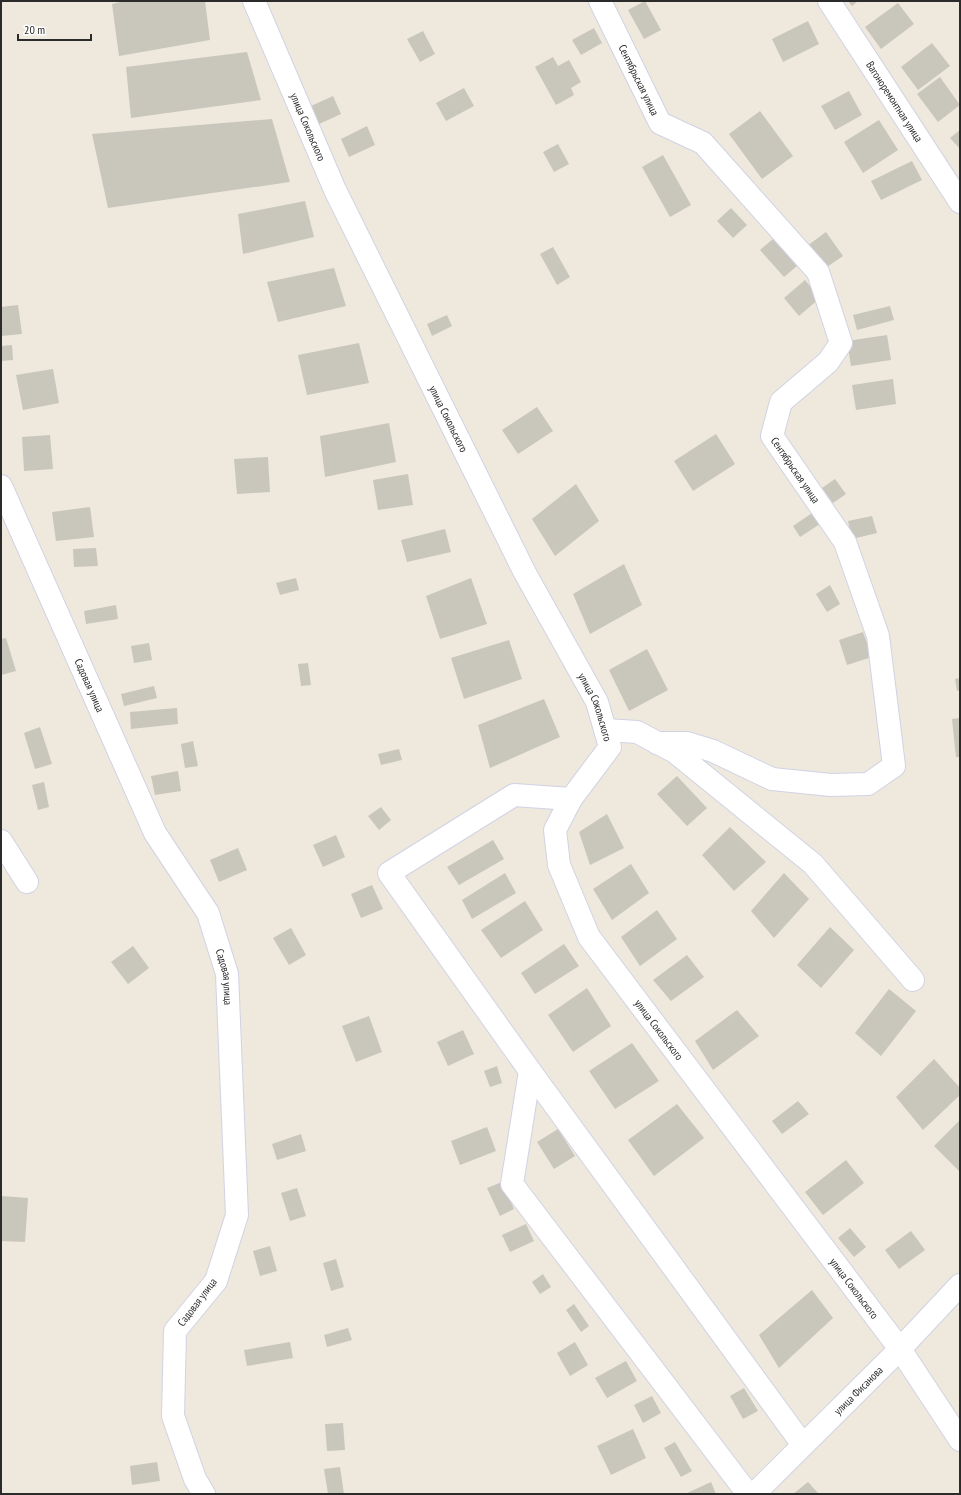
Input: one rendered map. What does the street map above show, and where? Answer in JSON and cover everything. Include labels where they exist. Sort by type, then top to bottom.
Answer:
[{"type":"street","name":"улица Сокольского","points":[[254,1],[335,190],[525,573],[597,702],[610,747],[571,799],[555,830],[559,865],[589,937],[900,1349],[960,1440]]},
{"type":"street","name":"Сентябрьская улица","points":[[600,1],[660,123],[703,143],[818,272],[840,343],[828,362],[781,402],[772,436],[845,542],[878,636],[894,766],[868,784],[831,785],[772,779],[713,751],[687,743],[657,743]]},
{"type":"street","name":"Вагоноремонтная улица","points":[[829,1],[960,202]]},
{"type":"street","name":"Садовая улица","points":[[1,486],[155,833],[208,913],[227,974],[237,1216],[216,1281],[175,1331],[173,1416],[195,1479],[204,1494]]},
{"type":"street","points":[[605,730],[637,732],[675,752],[813,864],[913,980]]},
{"type":"street","points":[[571,799],[514,795],[390,873],[530,1072],[803,1445]]},
{"type":"street","points":[[1,841],[27,882]]},
{"type":"street","points":[[530,1072],[512,1184],[748,1494]]},
{"type":"street","name":"улица Фисанова","points":[[754,1494],[900,1349],[960,1285]]},
{"type":"building","points":[[124,1],[205,1],[210,40],[119,56],[112,4]]},
{"type":"building","points":[[645,1],[661,30],[644,39],[628,10]]},
{"type":"building","points":[[848,1],[858,1],[852,6]]},
{"type":"building","points":[[898,3],[914,24],[881,49],[865,27]]},
{"type":"building","points":[[808,21],[819,44],[783,62],[772,39]]},
{"type":"building","points":[[594,28],[602,43],[581,55],[572,40]]},
{"type":"building","points":[[423,31],[435,54],[420,62],[407,39]]},
{"type":"building","points":[[932,43],[950,66],[918,90],[901,67]]},
{"type":"building","points":[[247,52],[261,100],[131,118],[126,67]]},
{"type":"building","points":[[553,57],[558,66],[569,60],[581,82],[571,88],[574,95],[556,105],[535,67]]},
{"type":"building","points":[[940,77],[960,105],[938,122],[917,94]]},
{"type":"building","points":[[464,88],[474,106],[446,121],[436,103]]},
{"type":"building","points":[[849,91],[862,115],[835,130],[821,106]]},
{"type":"building","points":[[333,96],[341,114],[317,125],[309,107]]},
{"type":"building","points":[[760,111],[793,156],[762,179],[729,134]]},
{"type":"building","points":[[272,119],[290,182],[108,208],[92,134]]},
{"type":"building","points":[[879,120],[898,150],[863,173],[844,142]]},
{"type":"building","points":[[367,126],[375,145],[349,157],[341,139]]},
{"type":"building","points":[[960,130],[960,149],[950,138]]},
{"type":"building","points":[[558,144],[569,164],[554,172],[543,152]]},
{"type":"building","points":[[663,155],[691,205],[670,217],[642,167]]},
{"type":"building","points":[[912,161],[922,180],[881,200],[871,181]]},
{"type":"building","points":[[305,201],[314,237],[243,254],[238,214]]},
{"type":"building","points":[[731,208],[747,225],[733,238],[717,221]]},
{"type":"building","points":[[826,232],[843,256],[824,269],[807,246]]},
{"type":"building","points":[[773,239],[797,266],[784,277],[760,250]]},
{"type":"building","points":[[553,247],[570,277],[557,285],[540,254]]},
{"type":"building","points":[[334,268],[346,306],[278,322],[267,282]]},
{"type":"building","points":[[805,280],[820,298],[799,316],[784,298]]},
{"type":"building","points":[[18,305],[22,334],[1,336],[1,307]]},
{"type":"building","points":[[890,306],[894,320],[857,330],[853,315]]},
{"type":"building","points":[[447,315],[452,326],[432,336],[427,324]]},
{"type":"building","points":[[887,335],[891,360],[851,366],[847,341]]},
{"type":"building","points":[[359,343],[369,383],[307,395],[298,355]]},
{"type":"building","points":[[12,345],[13,360],[1,361],[1,346]]},
{"type":"building","points":[[53,369],[59,403],[23,410],[16,375]]},
{"type":"building","points":[[893,379],[896,404],[856,410],[852,385]]},
{"type":"building","points":[[537,407],[553,431],[518,454],[502,430]]},
{"type":"building","points":[[389,423],[396,462],[325,477],[320,436]]},
{"type":"building","points":[[716,434],[735,464],[693,491],[674,461]]},
{"type":"building","points":[[50,435],[53,469],[24,471],[22,437]]},
{"type":"building","points":[[268,457],[270,492],[237,494],[234,459]]},
{"type":"building","points":[[408,474],[413,505],[378,510],[373,480]]},
{"type":"building","points":[[835,479],[846,494],[833,503],[822,488]]},
{"type":"building","points":[[576,484],[599,521],[555,556],[532,519]]},
{"type":"building","points":[[90,507],[94,537],[56,541],[52,512]]},
{"type":"building","points":[[815,511],[823,522],[800,537],[793,526]]},
{"type":"building","points":[[872,516],[877,533],[852,539],[848,521]]},
{"type":"building","points":[[445,529],[451,552],[407,562],[401,540]]},
{"type":"building","points":[[96,548],[98,566],[74,567],[73,549]]},
{"type":"building","points":[[624,564],[642,605],[590,634],[573,594]]},
{"type":"building","points":[[296,578],[299,590],[280,595],[276,583]]},
{"type":"building","points":[[471,578],[487,624],[440,639],[426,596]]},
{"type":"building","points":[[830,585],[840,604],[827,612],[816,594]]},
{"type":"building","points":[[116,605],[118,619],[86,624],[84,611]]},
{"type":"building","points":[[863,632],[872,657],[847,665],[839,640]]},
{"type":"building","points":[[6,638],[16,671],[1,675],[1,639]]},
{"type":"building","points":[[509,640],[522,679],[464,699],[451,658]]},
{"type":"building","points":[[149,643],[152,660],[134,663],[131,646]]},
{"type":"building","points":[[647,649],[668,690],[629,711],[609,670]]},
{"type":"building","points":[[308,663],[311,685],[301,686],[298,664]]},
{"type":"building","points":[[960,678],[960,690],[957,691],[955,679]]},
{"type":"building","points":[[154,686],[157,698],[124,706],[121,694]]},
{"type":"building","points":[[544,699],[560,737],[490,768],[478,725]]},
{"type":"building","points":[[177,708],[178,724],[131,729],[130,712]]},
{"type":"building","points":[[960,718],[960,757],[956,757],[952,719]]},
{"type":"building","points":[[40,727],[52,764],[35,769],[24,733]]},
{"type":"building","points":[[193,741],[198,766],[185,768],[181,744]]},
{"type":"building","points":[[399,749],[402,760],[381,765],[378,754]]},
{"type":"building","points":[[178,771],[181,791],[155,795],[151,776]]},
{"type":"building","points":[[677,776],[707,808],[687,826],[657,794]]},
{"type":"building","points":[[44,782],[49,807],[38,810],[32,785]]},
{"type":"building","points":[[381,807],[391,820],[379,830],[368,816]]},
{"type":"building","points":[[607,814],[624,848],[590,865],[579,832]]},
{"type":"building","points":[[730,827],[766,862],[734,891],[702,855]]},
{"type":"building","points":[[336,835],[345,857],[323,867],[313,845]]},
{"type":"building","points":[[493,840],[504,859],[459,885],[447,867]]},
{"type":"building","points":[[238,848],[247,870],[219,882],[210,860]]},
{"type":"building","points":[[631,864],[649,893],[612,920],[593,889]]},
{"type":"building","points":[[505,873],[516,893],[472,919],[462,900]]},
{"type":"building","points":[[784,873],[809,899],[774,938],[751,911]]},
{"type":"building","points":[[372,885],[383,909],[361,918],[351,894]]},
{"type":"building","points":[[525,901],[543,930],[501,958],[481,930]]},
{"type":"building","points":[[657,910],[677,939],[640,966],[621,937]]},
{"type":"building","points":[[830,927],[854,950],[821,988],[797,965]]},
{"type":"building","points":[[291,928],[306,955],[289,965],[273,938]]},
{"type":"building","points":[[564,944],[579,966],[535,994],[521,973]]},
{"type":"building","points":[[133,946],[149,968],[128,984],[111,962]]},
{"type":"building","points":[[687,955],[704,977],[671,1001],[653,980]]},
{"type":"building","points":[[587,988],[611,1026],[573,1052],[548,1015]]},
{"type":"building","points":[[889,989],[916,1011],[881,1056],[855,1033]]},
{"type":"building","points":[[737,1010],[759,1036],[713,1070],[695,1041]]},
{"type":"building","points":[[369,1016],[382,1052],[356,1062],[342,1026]]},
{"type":"building","points":[[463,1030],[474,1054],[448,1066],[437,1042]]},
{"type":"building","points":[[632,1043],[659,1081],[615,1109],[589,1071]]},
{"type":"building","points":[[934,1059],[960,1088],[960,1095],[923,1130],[896,1097]]},
{"type":"building","points":[[497,1066],[502,1083],[490,1087],[484,1071]]},
{"type":"building","points":[[798,1101],[809,1114],[782,1134],[772,1121]]},
{"type":"building","points":[[677,1104],[704,1138],[654,1176],[628,1140]]},
{"type":"building","points":[[960,1120],[960,1172],[934,1146]]},
{"type":"building","points":[[487,1127],[496,1151],[460,1165],[451,1141]]},
{"type":"building","points":[[558,1129],[575,1156],[554,1169],[537,1142]]},
{"type":"building","points":[[301,1134],[306,1151],[277,1160],[272,1144]]},
{"type":"building","points":[[846,1160],[864,1183],[823,1215],[805,1192]]},
{"type":"building","points":[[502,1182],[514,1209],[500,1216],[487,1188]]},
{"type":"building","points":[[297,1188],[306,1216],[290,1221],[281,1193]]},
{"type":"building","points":[[1,1196],[28,1198],[25,1242],[1,1241]]},
{"type":"building","points":[[526,1224],[534,1241],[510,1252],[502,1235]]},
{"type":"building","points":[[850,1228],[866,1247],[854,1257],[838,1238]]},
{"type":"building","points":[[911,1231],[925,1250],[899,1269],[885,1250]]},
{"type":"building","points":[[270,1246],[277,1271],[260,1276],[253,1251]]},
{"type":"building","points":[[336,1259],[344,1287],[331,1291],[323,1263]]},
{"type":"building","points":[[543,1274],[551,1287],[540,1294],[532,1282]]},
{"type":"building","points":[[812,1290],[833,1318],[779,1368],[759,1335]]},
{"type":"building","points":[[574,1304],[589,1326],[581,1332],[566,1310]]},
{"type":"building","points":[[348,1328],[352,1340],[327,1347],[324,1335]]},
{"type":"building","points":[[290,1342],[293,1358],[247,1366],[244,1350]]},
{"type":"building","points":[[575,1342],[588,1365],[570,1376],[557,1353]]},
{"type":"building","points":[[626,1361],[637,1381],[607,1398],[595,1378]]},
{"type":"building","points":[[744,1388],[758,1411],[743,1419],[730,1396]]},
{"type":"building","points":[[652,1396],[661,1413],[643,1423],[634,1405]]},
{"type":"building","points":[[343,1423],[345,1450],[327,1451],[325,1424]]},
{"type":"building","points":[[633,1429],[646,1458],[611,1475],[597,1446]]},
{"type":"building","points":[[675,1442],[692,1471],[681,1477],[664,1448]]},
{"type":"building","points":[[157,1462],[160,1481],[132,1485],[130,1466]]},
{"type":"building","points":[[340,1467],[344,1494],[328,1494],[324,1469]]},
{"type":"building","points":[[711,1482],[716,1494],[685,1494]]},
{"type":"building","points":[[808,1482],[818,1493],[793,1494]]}]
